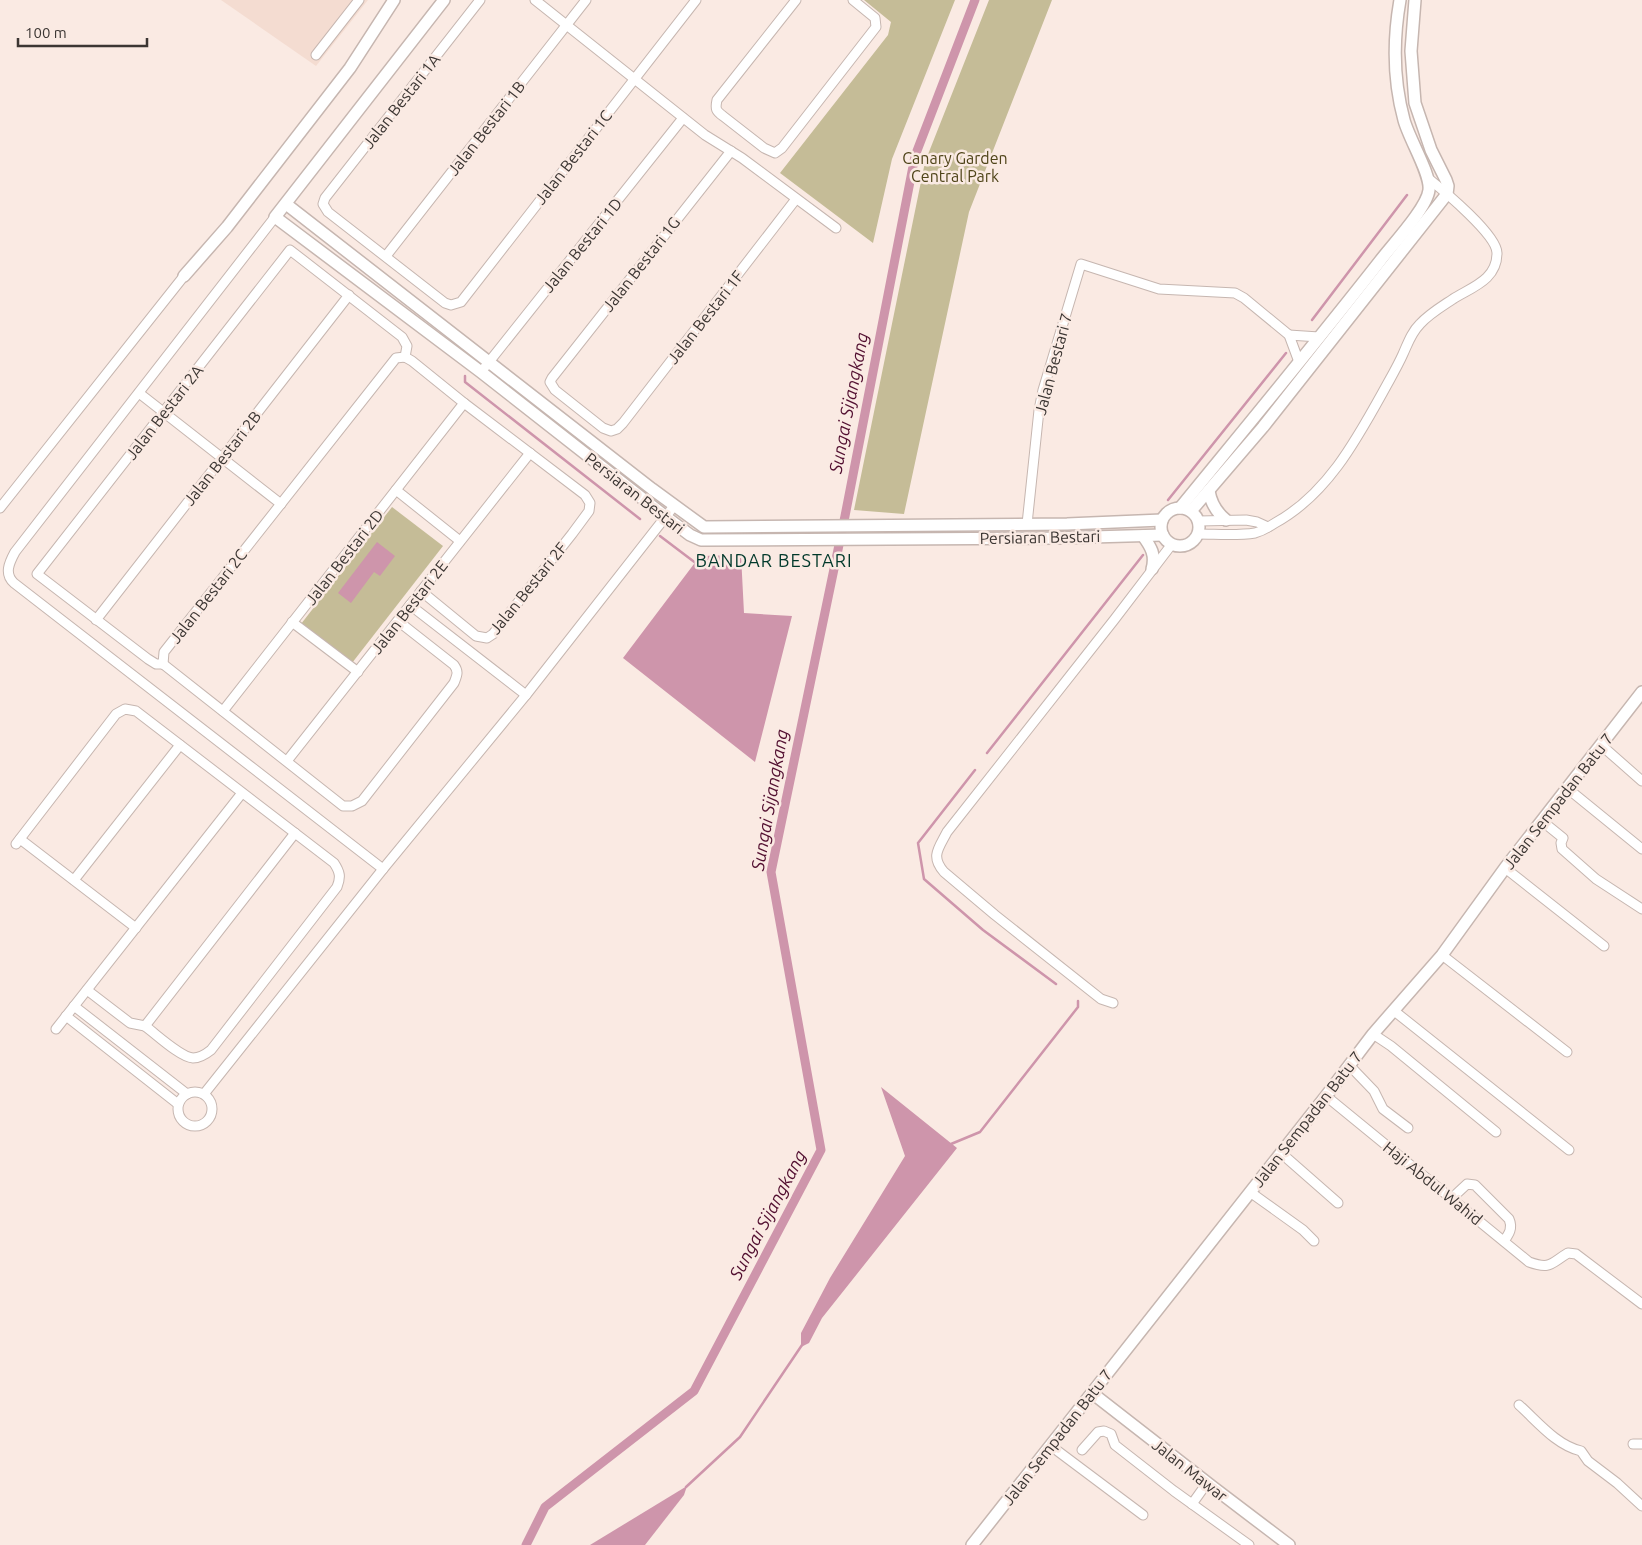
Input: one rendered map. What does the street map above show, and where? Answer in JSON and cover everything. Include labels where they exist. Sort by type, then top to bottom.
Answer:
[{"type":"street","points":[[316,55],[359,0]]},
{"type":"street","points":[[0,508],[184,276],[227,227],[350,68],[394,0]]},
{"type":"street","points":[[382,869],[10,579],[8,571],[10,561],[15,552],[444,0]]},
{"type":"street","name":"Jalan Bestari 1A","points":[[386,256],[328,212],[324,204],[325,198],[480,0]]},
{"type":"street","points":[[535,0],[705,135],[766,175],[836,228]]},
{"type":"street","name":"Jalan Bestari 1B","points":[[386,256],[586,0]]},
{"type":"street","name":"Jalan Bestari 1C","points":[[386,256],[445,303],[451,305],[461,302],[696,0]]},
{"type":"street","points":[[796,0],[716,100],[715,108],[722,116],[770,152],[775,153],[782,148],[876,27],[875,18],[854,0]]},
{"type":"street","points":[[1198,534],[1254,533],[1268,528],[1290,515],[1302,505],[1327,480],[1343,460],[1390,380],[1412,334],[1420,324],[1454,298],[1475,287],[1496,266],[1497,250],[1489,235],[1429,179],[1410,140],[1395,76],[1395,34],[1400,0]]},
{"type":"street","points":[[1192,511],[1263,427],[1447,194],[1448,186],[1446,180],[1431,150],[1415,103],[1411,51],[1415,0]]},
{"type":"street","name":"Jalan Bestari 1D","points":[[481,372],[684,118]]},
{"type":"street","name":"Jalan Bestari 1G","points":[[611,431],[603,428],[555,390],[550,382],[731,151]]},
{"type":"street","points":[[1180,508],[1420,210],[1428,197],[1429,179]]},
{"type":"street","name":"Jalan Bestari 1F","points":[[611,431],[617,429],[623,423],[796,199]]},
{"type":"street","name":"Persiaran Bestari","points":[[286,204],[674,506],[704,527],[1027,524],[1162,520]]},
{"type":"street","name":"Persiaran Bestari","points":[[276,217],[481,372],[666,517],[690,535],[701,540],[1163,535]]},
{"type":"street","name":"Jalan Bestari 2A","points":[[96,620],[37,574],[290,250],[349,295]]},
{"type":"street","name":"Jalan Bestari 7","points":[[1027,524],[1039,410],[1043,390],[1081,264],[1159,288],[1235,293],[1244,298],[1289,336]]},
{"type":"street","points":[[349,295],[402,337],[407,346],[404,357],[412,361],[464,403],[530,452]]},
{"type":"street","name":"Jalan Bestari 2B","points":[[96,620],[349,295]]},
{"type":"street","points":[[1299,362],[1289,336],[1319,337]]},
{"type":"street","name":"Jalan Bestari 2C","points":[[398,621],[454,665],[458,670],[458,674],[454,683],[362,801],[352,806],[343,806],[164,664],[164,652],[396,358],[404,357]]},
{"type":"street","points":[[139,393],[281,504]]},
{"type":"street","name":"Jalan Bestari 2D","points":[[223,711],[464,403]]},
{"type":"street","name":"Jalan Bestari 2F","points":[[421,591],[476,636],[487,638],[493,634],[589,511],[590,503],[585,495],[530,452]]},
{"type":"street","name":"Jalan Bestari 2E","points":[[287,761],[530,452]]},
{"type":"street","points":[[396,490],[460,541]]},
{"type":"street","points":[[1209,491],[1214,506],[1226,520]]},
{"type":"street","points":[[204,1094],[382,869],[526,695],[674,506]]},
{"type":"street","points":[[1180,508],[1192,511],[1199,521],[1198,534],[1195,539],[1184,546],[1172,544],[1163,535],[1161,530],[1162,520],[1169,511],[1180,508]]},
{"type":"street","points":[[1199,521],[1252,521],[1268,528]]},
{"type":"street","points":[[1143,536],[1153,551],[1154,561],[1152,569]]},
{"type":"street","points":[[1113,1003],[1101,999],[944,872],[939,866],[936,852],[947,832],[1172,544]]},
{"type":"street","points":[[410,605],[526,695]]},
{"type":"street","points":[[96,620],[156,664],[164,664]]},
{"type":"street","points":[[292,622],[358,672]]},
{"type":"street","name":"Jalan Sempadan Batu 7","points":[[974,1544],[1326,1096],[1349,1064],[1393,1010],[1442,955],[1505,868],[1642,692]]},
{"type":"street","points":[[87,990],[130,1023],[145,1026],[184,1055],[194,1058],[204,1056],[211,1050],[338,887],[340,880],[339,871],[334,863],[136,711],[125,709],[116,714],[18,841],[74,880],[136,928]]},
{"type":"street","points":[[74,880],[180,745]]},
{"type":"street","points":[[1601,745],[1642,781]]},
{"type":"street","points":[[1567,788],[1642,849]]},
{"type":"street","points":[[56,1029],[242,793]]},
{"type":"street","points":[[1542,820],[1563,838],[1561,843],[1562,849],[1596,879],[1642,909]]},
{"type":"street","points":[[145,1026],[295,833]]},
{"type":"street","points":[[1505,868],[1604,946]]},
{"type":"street","points":[[1442,955],[1567,1052]]},
{"type":"street","points":[[74,1006],[187,1094]]},
{"type":"street","points":[[1393,1010],[1569,1150]]},
{"type":"street","points":[[66,1016],[178,1104]]},
{"type":"street","points":[[1373,1034],[1392,1046],[1496,1132]]},
{"type":"street","points":[[1349,1064],[1374,1091],[1383,1109],[1408,1128]]},
{"type":"street","points":[[195,1092],[204,1094],[210,1099],[212,1114],[202,1126],[186,1125],[180,1119],[178,1104],[187,1094],[195,1092]]},
{"type":"street","name":"Haji Abdul Wahid","points":[[1326,1096],[1530,1262],[1541,1266],[1551,1265],[1568,1253],[1576,1254],[1642,1304]]},
{"type":"street","points":[[1281,1153],[1338,1203]]},
{"type":"street","points":[[1452,1198],[1467,1184],[1475,1185],[1509,1219],[1511,1230],[1504,1241]]},
{"type":"street","points":[[1250,1192],[1303,1230],[1314,1242]]},
{"type":"street","name":"Jalan Mawar","points":[[1092,1393],[1206,1483],[1289,1545]]},
{"type":"street","points":[[1519,1405],[1537,1423],[1570,1448],[1581,1451],[1588,1461],[1617,1483],[1642,1506]]},
{"type":"street","points":[[1082,1450],[1098,1432],[1104,1431],[1111,1434],[1115,1445],[1249,1545]]},
{"type":"street","points":[[1051,1446],[1143,1515]]},
{"type":"street","points":[[1192,1504],[1206,1483]]},
{"type":"shaded area","points":[[221,0],[368,0],[316,66]]},
{"type":"shaded area","points":[[377,542],[395,556],[380,576],[374,572],[351,603],[338,593]]},
{"type":"shaded area","points":[[741,555],[744,613],[792,616],[755,762],[623,658],[700,556]]},
{"type":"shaded area","points":[[881,1087],[957,1148],[822,1318],[809,1343],[801,1347],[801,1333],[830,1278],[905,1156]]},
{"type":"shaded area","points":[[687,1486],[684,1495],[645,1545],[590,1545]]},
{"type":"green space","points":[[864,0],[955,0],[892,159],[873,243],[780,173],[888,35],[891,22]]},
{"type":"green space","name":"Canary Garden Central Park","points":[[989,0],[1052,0],[969,212],[904,514],[854,510],[925,162]]},
{"type":"green space","points":[[392,507],[443,546],[352,663],[301,624]]},
{"type":"waterway","name":"Sungai Sijangkang","points":[[526,1545],[545,1507],[694,1391],[821,1150],[771,872],[845,516],[915,156],[975,0]]},
{"type":"waterway","points":[[1312,320],[1407,195]]},
{"type":"waterway","points":[[1168,500],[1286,353]]},
{"type":"waterway","points":[[465,376],[465,382],[640,519]]},
{"type":"waterway","points":[[660,536],[697,564]]},
{"type":"waterway","points":[[987,753],[1143,555]]},
{"type":"waterway","points":[[975,770],[918,843],[924,879],[983,930],[1056,984]]},
{"type":"waterway","points":[[949,1146],[980,1132],[1078,1007],[1078,1001]]},
{"type":"waterway","points":[[686,1487],[740,1437],[802,1345]]},
{"type":"district","name":"BANDAR BESTARI","points":[[774,561]]}]
